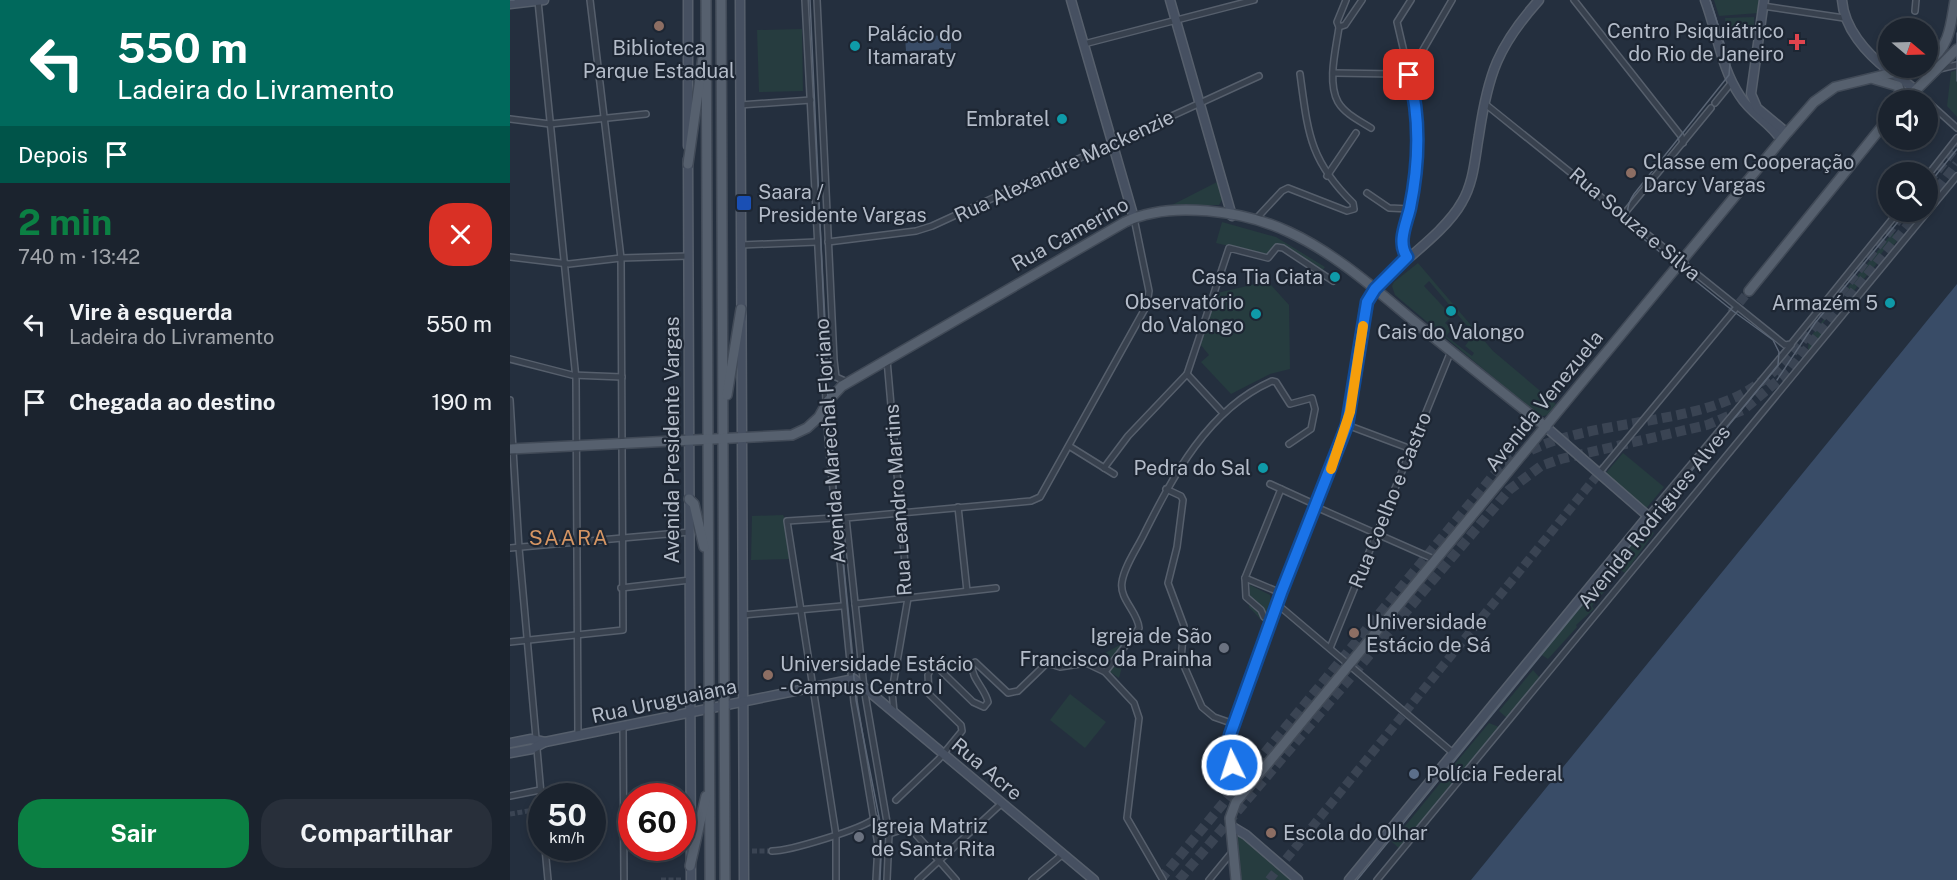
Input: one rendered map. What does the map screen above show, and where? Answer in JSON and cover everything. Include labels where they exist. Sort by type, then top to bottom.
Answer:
[{"type":"main road","name":"Avenida Presidente Vargas","points":[[706,0],[710,880]]},
{"type":"main road","points":[[721,0],[725,880]]},
{"type":"main road","points":[[1938,53],[1947,38],[1955,0]]},
{"type":"main road","points":[[688,164],[699,73],[706,40]]},
{"type":"main road","points":[[1915,90],[1957,49]]},
{"type":"main road","name":"Avenida Venezuela","points":[[1231,826],[1232,809],[1248,786],[1347,663],[1436,560],[1784,136],[1827,92],[1878,76]]},
{"type":"main road","points":[[1869,78],[1895,84],[1900,90]]},
{"type":"main road","points":[[1749,291],[1878,131]]},
{"type":"main road","name":"Rua Camerino","points":[[512,449],[792,435],[807,428],[819,417],[828,402],[849,382],[887,359],[1134,218],[1152,212],[1179,210],[1232,216],[1296,235],[1375,289],[1546,427]]},
{"type":"main road","points":[[1248,786],[1236,775],[1230,759],[1228,742],[1281,593],[1347,425],[1365,308],[1375,289]]},
{"type":"main road","points":[[723,412],[735,355],[741,309]]},
{"type":"main road","points":[[690,499],[694,504],[708,564]]},
{"type":"main road","points":[[690,866],[709,788]]},
{"type":"main road","points":[[1231,826],[1236,880]]},
{"type":"street","points":[[510,4],[541,0],[550,124],[575,375],[578,735]]},
{"type":"street","points":[[510,642],[623,630],[621,258],[590,0]]},
{"type":"street","name":"Avenida Presidente Vargas","points":[[688,0],[691,880]]},
{"type":"street","points":[[740,0],[743,702],[748,851],[744,880]]},
{"type":"street","name":"Avenida Marechal Floriano","points":[[806,0],[817,242],[834,518],[842,606],[858,683],[875,818],[878,845],[876,880]]},
{"type":"street","name":"Avenida Marechal Floriano","points":[[816,0],[835,371],[836,377],[849,382]]},
{"type":"street","points":[[899,512],[1031,501],[1040,497],[1147,305],[1149,291],[1134,218],[1071,0]]},
{"type":"street","points":[[1170,0],[1232,216]]},
{"type":"street","points":[[1084,44],[1254,0]]},
{"type":"street","points":[[1346,0],[1338,22],[1334,74],[1338,102],[1347,112],[1371,128]]},
{"type":"street","points":[[1339,27],[1345,25],[1362,0]]},
{"type":"street","points":[[1407,257],[1401,244],[1416,172],[1418,129],[1416,103],[1397,22],[1411,0]]},
{"type":"street","points":[[1409,75],[1452,0]]},
{"type":"street","points":[[1375,289],[1450,218],[1462,201],[1473,170],[1489,80],[1512,31],[1539,0]]},
{"type":"street","points":[[1574,0],[1681,136],[1683,143]]},
{"type":"street","points":[[1705,0],[1732,82],[1745,104],[1784,136]]},
{"type":"street","points":[[1842,0],[1844,18],[1878,62]]},
{"type":"street","points":[[1915,11],[1916,0]]},
{"type":"street","points":[[1784,136],[1756,106],[1751,91],[1764,3],[1844,18]]},
{"type":"street","points":[[1939,69],[1957,65]]},
{"type":"street","points":[[1254,221],[1282,191],[1288,188],[1347,211],[1354,209],[1353,203],[1327,176],[1310,139],[1300,74]]},
{"type":"street","points":[[1334,74],[1395,74]]},
{"type":"street","points":[[1732,82],[1746,82],[1752,75]]},
{"type":"street","name":"Rua Alexandre Mackenzie","points":[[828,242],[916,231],[976,207],[1259,76]]},
{"type":"street","points":[[1898,78],[1915,90]]},
{"type":"street","points":[[1624,214],[1732,82]]},
{"type":"street","points":[[740,105],[811,100]]},
{"type":"street","name":"Rua Souza e Silva","points":[[1484,103],[1624,214],[1681,263],[1789,345]]},
{"type":"street","points":[[1938,111],[1957,128]]},
{"type":"street","points":[[510,119],[550,124],[646,114]]},
{"type":"street","points":[[1327,176],[1356,133]]},
{"type":"street","points":[[1938,162],[1957,138]]},
{"type":"street","name":"Avenida Rodrigues Alves","points":[[1377,880],[1957,176]]},
{"type":"street","points":[[1367,193],[1389,208],[1410,209]]},
{"type":"street","name":"Avenida Rodrigues Alves","points":[[1349,880],[1890,222]]},
{"type":"street","points":[[740,245],[817,242]]},
{"type":"street","points":[[1104,468],[1128,436],[1187,374],[1229,248],[1268,258],[1276,247],[1283,248],[1333,281]]},
{"type":"street","points":[[510,257],[563,264],[621,258],[689,256]]},
{"type":"street","points":[[1599,473],[1737,307]]},
{"type":"street","name":"Rua Coelho e Castro","points":[[1330,648],[1451,351]]},
{"type":"street","points":[[510,359],[575,375],[621,377]]},
{"type":"street","name":"Rua Leandro Martins","points":[[887,359],[908,598],[892,691],[894,712]]},
{"type":"street","points":[[1187,374],[1223,412]]},
{"type":"street","points":[[1105,672],[1140,625],[1122,592],[1122,581],[1166,489],[1223,412],[1239,398],[1272,381],[1276,382],[1290,404],[1312,398],[1315,407],[1311,429],[1290,444]]},
{"type":"street","points":[[510,400],[519,548],[539,783]]},
{"type":"street","points":[[1347,425],[1411,449]]},
{"type":"street","points":[[1546,427],[1648,516]]},
{"type":"street","points":[[1069,446],[1113,474]]},
{"type":"street","points":[[1270,484],[1436,560]]},
{"type":"street","points":[[1166,489],[1181,496],[1183,500],[1177,547],[1168,583],[1184,626],[1181,659],[1202,707],[1214,717],[1234,724]]},
{"type":"street","points":[[1271,620],[1264,617],[1262,610],[1254,606],[1246,597],[1245,578],[1281,489]]},
{"type":"street","points":[[958,507],[967,591]]},
{"type":"street","name":"Avenida Marechal Floriano","points":[[887,880],[889,834],[869,712],[858,683],[855,604],[846,518],[899,512]]},
{"type":"street","points":[[834,518],[787,521],[836,835],[836,880]]},
{"type":"street","points":[[510,548],[690,532]]},
{"type":"street","points":[[1245,578],[1281,593]]},
{"type":"street","points":[[621,588],[690,580]]},
{"type":"street","points":[[855,604],[996,588]]},
{"type":"street","points":[[1277,604],[1453,753]]},
{"type":"street","points":[[743,615],[842,606]]},
{"type":"street","points":[[896,800],[929,769],[960,734],[962,728],[929,694],[928,675],[933,663],[973,702],[984,707],[988,702],[987,696],[971,671],[972,664],[975,662],[1008,693],[1018,691],[1047,663],[1060,667],[1086,663],[1105,672],[1138,710],[1139,718],[1127,818],[1163,880]]},
{"type":"street","name":"Rua Uruguaiana","points":[[510,743],[546,742],[812,688],[858,683]]},
{"type":"street","name":"Rua Acre","points":[[858,683],[1094,880]]},
{"type":"street","points":[[869,712],[880,702]]},
{"type":"street","points":[[622,727],[624,880]]},
{"type":"street","name":"Rua Uruguaiana","points":[[510,753],[536,743]]},
{"type":"street","points":[[510,796],[528,792]]},
{"type":"street","points":[[918,880],[1002,803]]},
{"type":"street","points":[[772,851],[836,835],[871,823],[875,818]]},
{"type":"street","points":[[1231,826],[1246,835],[1298,880]]},
{"type":"street","points":[[889,834],[904,829],[917,834],[956,880]]},
{"type":"street","points":[[1211,878],[1232,852]]},
{"type":"street","points":[[1032,880],[1062,854]]},
{"type":"street","points":[[546,861],[548,880]]},
{"type":"street","points":[[683,880],[691,880]]},
{"type":"green space","points":[[1714,0],[1761,0],[1759,13],[1719,16]]},
{"type":"green space","points":[[1754,17],[1754,33],[1726,34],[1725,18]]},
{"type":"green space","points":[[802,29],[803,91],[759,92],[757,30]]},
{"type":"green space","points":[[1957,70],[1957,117],[1947,106],[1951,72]]},
{"type":"green space","points":[[1219,181],[1224,197],[1219,205],[1172,205]]},
{"type":"green space","points":[[1222,222],[1276,237],[1325,267],[1323,270],[1275,244],[1267,255],[1216,243]]},
{"type":"green space","points":[[1893,232],[1898,240],[1889,250],[1885,249],[1878,258],[1881,259],[1850,295],[1845,291]]},
{"type":"green space","points":[[1418,263],[1493,351],[1557,405],[1547,415],[1539,416],[1395,295],[1392,286]],"holes":[[[1429,281],[1474,334],[1465,346],[1474,353],[1472,356],[1446,336],[1452,329],[1445,323],[1452,316],[1424,286]]]},
{"type":"green space","points":[[1260,283],[1271,285],[1289,305],[1290,369],[1270,374],[1231,394],[1201,362],[1209,355],[1200,344],[1217,293]]},
{"type":"green space","points":[[1838,300],[1844,306],[1841,309],[1836,307],[1819,328],[1824,335],[1810,351],[1808,349],[1809,339]]},
{"type":"green space","points":[[1623,453],[1664,487],[1644,511],[1605,474]]},
{"type":"green space","points":[[783,515],[786,520],[791,559],[751,560],[752,516]]},
{"type":"green space","points":[[1645,526],[1654,533],[1625,573],[1612,564]]},
{"type":"green space","points":[[1601,578],[1610,585],[1592,606],[1594,609],[1576,625],[1577,627],[1548,659],[1539,653]]},
{"type":"green space","points":[[1250,585],[1270,595],[1271,602],[1263,622],[1249,607]]},
{"type":"green space","points":[[1129,640],[1119,678],[1092,660]]},
{"type":"green space","points":[[1533,670],[1540,678],[1507,718],[1499,711]]},
{"type":"green space","points":[[1070,694],[1106,722],[1085,748],[1050,720]]},
{"type":"green space","points":[[1489,723],[1499,727],[1500,730],[1463,772],[1454,765]]},
{"type":"green space","points":[[1446,776],[1453,782],[1400,849],[1392,842]]},
{"type":"green space","points":[[1232,827],[1302,880],[1237,880]]},
{"type":"water","points":[[951,35],[951,49],[906,51],[905,37]]},
{"type":"water","points":[[1957,284],[1957,880],[1471,880]]},
{"type":"tunnel","points":[[1938,169],[1957,145]]},
{"type":"tunnel","points":[[1938,188],[1957,164]]},
{"type":"tunnel","points":[[1160,880],[1497,471],[1522,454],[1550,442],[1580,433],[1675,416],[1734,398],[1750,390],[1790,356],[1896,222]]},
{"type":"tunnel","points":[[1179,880],[1509,490],[1541,466],[1561,459],[1707,425],[1743,410],[1789,371],[1911,222]]},
{"type":"tunnel","points":[[1731,313],[1749,291]]},
{"type":"tunnel","points":[[1269,880],[1604,467]]},
{"type":"tunnel","points":[[510,814],[528,811]]},
{"type":"tunnel","points":[[752,851],[772,851]]},
{"type":"tunnel","points":[[661,880],[683,880]]},
{"type":"tram line","points":[[810,0],[828,401],[856,700],[882,832],[880,880]]},
{"type":"tram line","points":[[1357,880],[1778,365],[1779,352],[1773,340],[1733,311],[1635,232],[1628,218],[1628,208],[1634,194],[1729,75],[1730,62],[1710,0]]},
{"type":"tram line","points":[[1957,33],[1957,81]]},
{"type":"tram line","points":[[1938,173],[1957,149]]},
{"type":"tram line","points":[[1777,380],[1815,323],[1898,222]]},
{"type":"slow traffic","points":[[1331,469],[1350,412],[1363,326]]},
{"type":"place","name":"Biblioteca Parque Estadual","points":[[659,26]]},
{"type":"place","name":"Centro Psiquiátrico do Rio de Janeiro","points":[[1797,42]]},
{"type":"place","name":"Palácio do Itamaraty","points":[[855,46]]},
{"type":"place","name":"Embratel","points":[[1062,119]]},
{"type":"place","name":"Classe em Cooperação Darcy Vargas","points":[[1631,173]]},
{"type":"place","name":"Saara / Presidente Vargas","points":[[744,203]]},
{"type":"place","name":"Casa Tia Ciata","points":[[1335,277]]},
{"type":"place","name":"Armazém 5","points":[[1890,303]]},
{"type":"place","name":"Cais do Valongo","points":[[1451,311]]},
{"type":"place","name":"Observatório do Valongo","points":[[1256,314]]},
{"type":"place","name":"Pedra do Sal","points":[[1263,468]]},
{"type":"place","name":"Universidade Estácio de Sá","points":[[1354,633]]},
{"type":"place","name":"Igreja de São Francisco da Prainha","points":[[1224,648]]},
{"type":"place","name":"Universidade Estácio - Campus Centro I","points":[[768,675]]},
{"type":"place","name":"Polícia Federal","points":[[1414,774]]},
{"type":"place","name":"Escola do Olhar","points":[[1271,833]]},
{"type":"place","name":"Igreja Matriz de Santa Rita","points":[[859,837]]},
{"type":"district","name":"SAARA","points":[[569,537]]},
{"type":"route","points":[[1232,765],[1228,747],[1230,735],[1281,593],[1347,425],[1367,302],[1375,289],[1407,257],[1401,244],[1416,172],[1418,129],[1418,112],[1409,75]]}]
